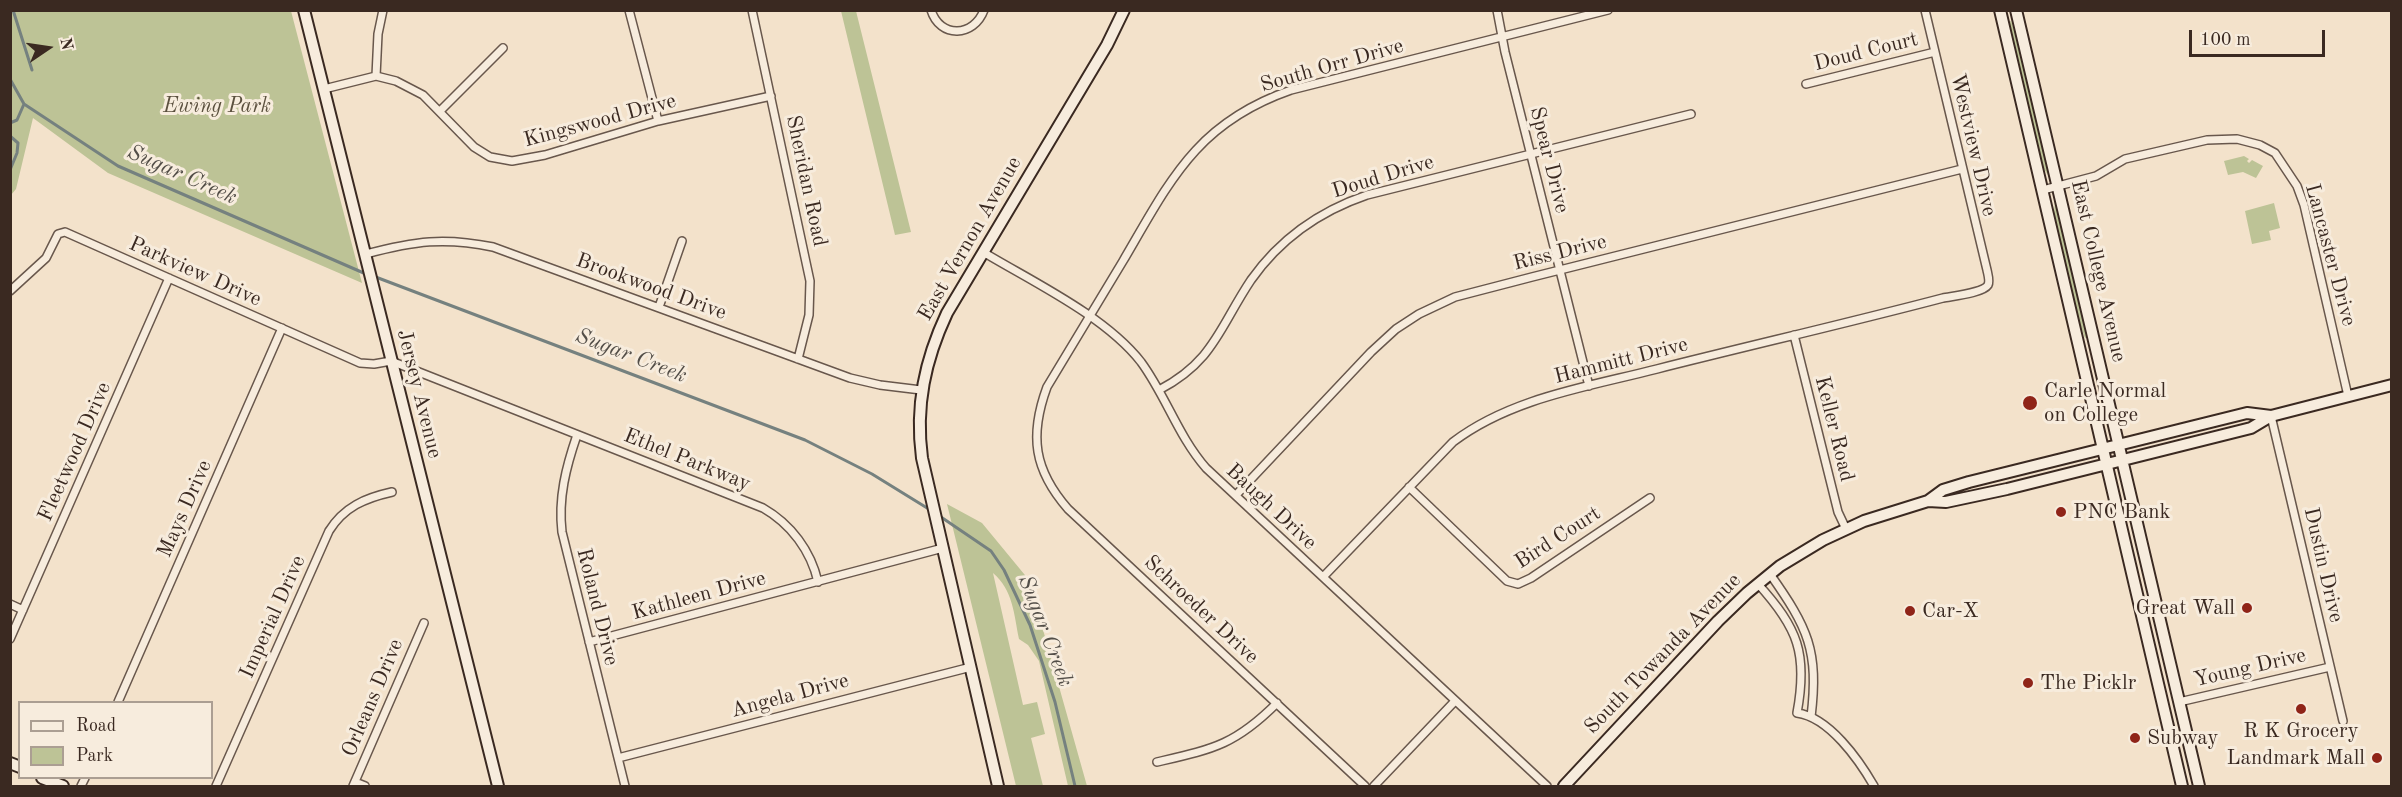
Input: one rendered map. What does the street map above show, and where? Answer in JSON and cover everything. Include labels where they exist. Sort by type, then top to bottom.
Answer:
[{"type":"main road","name":"Jersey Avenue","points":[[304,10],[498,786]]},
{"type":"main road","name":"East Vernon Avenue","points":[[996,786],[971,667],[926,477],[920,436],[921,390],[937,334],[983,252],[1107,45],[1124,10]]},
{"type":"main road","name":"East College Avenue","points":[[2000,10],[2178,769],[2185,786]]},
{"type":"main road","name":"East College Avenue","points":[[2016,10],[2199,786]]},
{"type":"main road","points":[[2271,416],[2391,386]]},
{"type":"main road","name":"South Towanda Avenue","points":[[1928,501],[1943,490],[1969,482],[2104,448],[2247,413],[2271,416]]},
{"type":"main road","name":"South Towanda Avenue","points":[[1564,786],[1718,621],[1770,574],[1813,545],[1875,516],[1928,501],[1946,502],[2108,464],[2251,428],[2271,416]]},
{"type":"main road","points":[[47,779],[63,786]]},
{"type":"street","points":[[324,89],[376,76],[378,34],[383,10]]},
{"type":"street","points":[[629,10],[658,121]]},
{"type":"street","name":"Sheridan Road","points":[[752,10],[810,282],[809,315],[798,359]]},
{"type":"street","points":[[932,10],[938,24],[949,31],[964,31],[975,25],[984,10]]},
{"type":"street","name":"Spear Drive","points":[[1497,10],[1589,386]]},
{"type":"street","name":"South Orr Drive","points":[[1037,443],[1039,412],[1047,387],[1089,316],[1172,178],[1199,146],[1231,119],[1270,98],[1291,90],[1608,10]]},
{"type":"street","name":"Westview Drive","points":[[1925,10],[1988,270],[1989,283],[1987,286]]},
{"type":"street","points":[[440,111],[503,48]]},
{"type":"street","name":"Doud Court","points":[[1806,84],[1935,52]]},
{"type":"street","name":"Kingswood Drive","points":[[376,76],[388,78],[413,89],[440,111],[474,147],[490,157],[504,160],[545,155],[658,121],[771,96]]},
{"type":"street","name":"Doud Drive","points":[[1159,390],[1183,377],[1206,355],[1257,273],[1285,242],[1311,222],[1338,207],[1367,195],[1691,114]]},
{"type":"street","name":"Lancaster Drive","points":[[2043,190],[2096,176],[2126,159],[2207,140],[2238,139],[2260,145],[2275,153],[2297,186],[2304,205],[2348,396]]},
{"type":"street","name":"Riss Drive","points":[[1236,495],[1371,352],[1396,329],[1425,311],[1455,297],[1962,169]]},
{"type":"street","name":"Parkview Drive","points":[[10,291],[45,258],[58,234],[65,232],[360,363],[375,364],[391,361]]},
{"type":"street","name":"Brookwood Drive","points":[[367,257],[431,240],[469,242],[509,253],[866,383],[921,390]]},
{"type":"street","points":[[659,307],[682,241]]},
{"type":"street","name":"Baugh Drive","points":[[983,252],[1089,316],[1132,351],[1159,390],[1179,430],[1197,458],[1215,478],[1236,495],[1547,786]]},
{"type":"street","name":"Fleetwood Drive","points":[[10,639],[169,278]]},
{"type":"street","name":"Hammitt Drive","points":[[1323,577],[1453,442],[1477,425],[1517,406],[1794,335],[1976,292],[1987,286]]},
{"type":"street","name":"Mays Drive","points":[[118,701],[282,328]]},
{"type":"street","name":"Keller Road","points":[[1794,335],[1838,512],[1846,529]]},
{"type":"street","name":"Ethel Parkway","points":[[391,361],[737,497],[771,513],[804,547],[812,560],[818,582]]},
{"type":"street","name":"Dustin Drive","points":[[2271,416],[2343,721]]},
{"type":"street","name":"Roland Drive","points":[[577,435],[568,461],[562,490],[561,525],[625,786]]},
{"type":"street","name":"Schroeder Drive","points":[[1037,443],[1044,474],[1052,489],[1068,509],[1365,786]]},
{"type":"street","name":"Bird Court","points":[[1409,487],[1507,581],[1515,584],[1531,578],[1650,498]]},
{"type":"street","name":"Imperial Drive","points":[[216,786],[329,531],[349,508],[367,499],[392,492]]},
{"type":"street","points":[[818,582],[943,547]]},
{"type":"street","points":[[1770,574],[1798,615],[1810,643],[1815,670],[1811,717]]},
{"type":"street","name":"Kathleen Drive","points":[[589,642],[818,582]]},
{"type":"street","points":[[1758,584],[1786,617],[1798,646],[1802,678],[1797,713],[1811,717],[1825,726],[1846,747],[1874,786]]},
{"type":"street","points":[[10,604],[23,610]]},
{"type":"street","name":"Orleans Drive","points":[[354,784],[424,623]]},
{"type":"street","name":"Angela Drive","points":[[618,758],[971,667]]},
{"type":"street","name":"Young Drive","points":[[2179,702],[2330,667]]},
{"type":"street","points":[[1374,786],[1455,701]]},
{"type":"street","points":[[1157,762],[1227,743],[1256,724],[1277,704]]},
{"type":"street","points":[[354,784],[364,786]]},
{"type":"green space","name":"Ewing Park","points":[[11,10],[291,11],[362,283],[108,173],[33,118],[16,189],[11,195]]},
{"type":"green space","points":[[841,11],[856,11],[911,232],[895,235]]},
{"type":"green space","points":[[2011,21],[2018,41],[2050,178],[2042,166],[2008,22]]},
{"type":"green space","points":[[2244,156],[2249,159],[2247,161],[2249,163],[2252,160],[2263,166],[2256,178],[2243,172],[2228,175],[2224,161]]},
{"type":"green space","points":[[2055,198],[2088,337],[2085,338],[2078,318],[2054,215]]},
{"type":"green space","points":[[2274,203],[2280,228],[2269,231],[2271,240],[2252,244],[2245,211]]},
{"type":"green space","points":[[947,504],[982,523],[1029,580],[1087,786],[1068,786],[1039,661],[1028,645],[1019,639],[1009,595],[993,573],[1023,705],[1037,702],[1045,734],[1031,738],[1043,786],[1016,786]]},
{"type":"waterway","points":[[13,10],[32,70]]},
{"type":"waterway","name":"Sugar Creek","points":[[10,79],[24,104],[118,166],[366,274]]},
{"type":"waterway","name":"Sugar Creek","points":[[10,123],[17,120],[24,104]]},
{"type":"waterway","name":"Sugar Creek","points":[[10,136],[18,143],[17,153],[10,170]]},
{"type":"waterway","name":"Sugar Creek","points":[[373,276],[805,440],[872,474],[932,511]]},
{"type":"waterway","name":"Sugar Creek","points":[[938,515],[991,551],[1004,570],[1030,625],[1055,702],[1075,786]]},
{"type":"place","name":"Carle Normal on College","points":[[2030,403]]},
{"type":"place","name":"PNC Bank","points":[[2061,512]]},
{"type":"place","name":"Great Wall","points":[[2247,608]]},
{"type":"place","name":"Car-X","points":[[1910,611]]},
{"type":"place","name":"The Picklr","points":[[2028,683]]},
{"type":"place","name":"R K Grocery","points":[[2301,709]]},
{"type":"place","name":"Subway","points":[[2135,738]]},
{"type":"place","name":"Landmark Mall","points":[[2377,758]]}]
